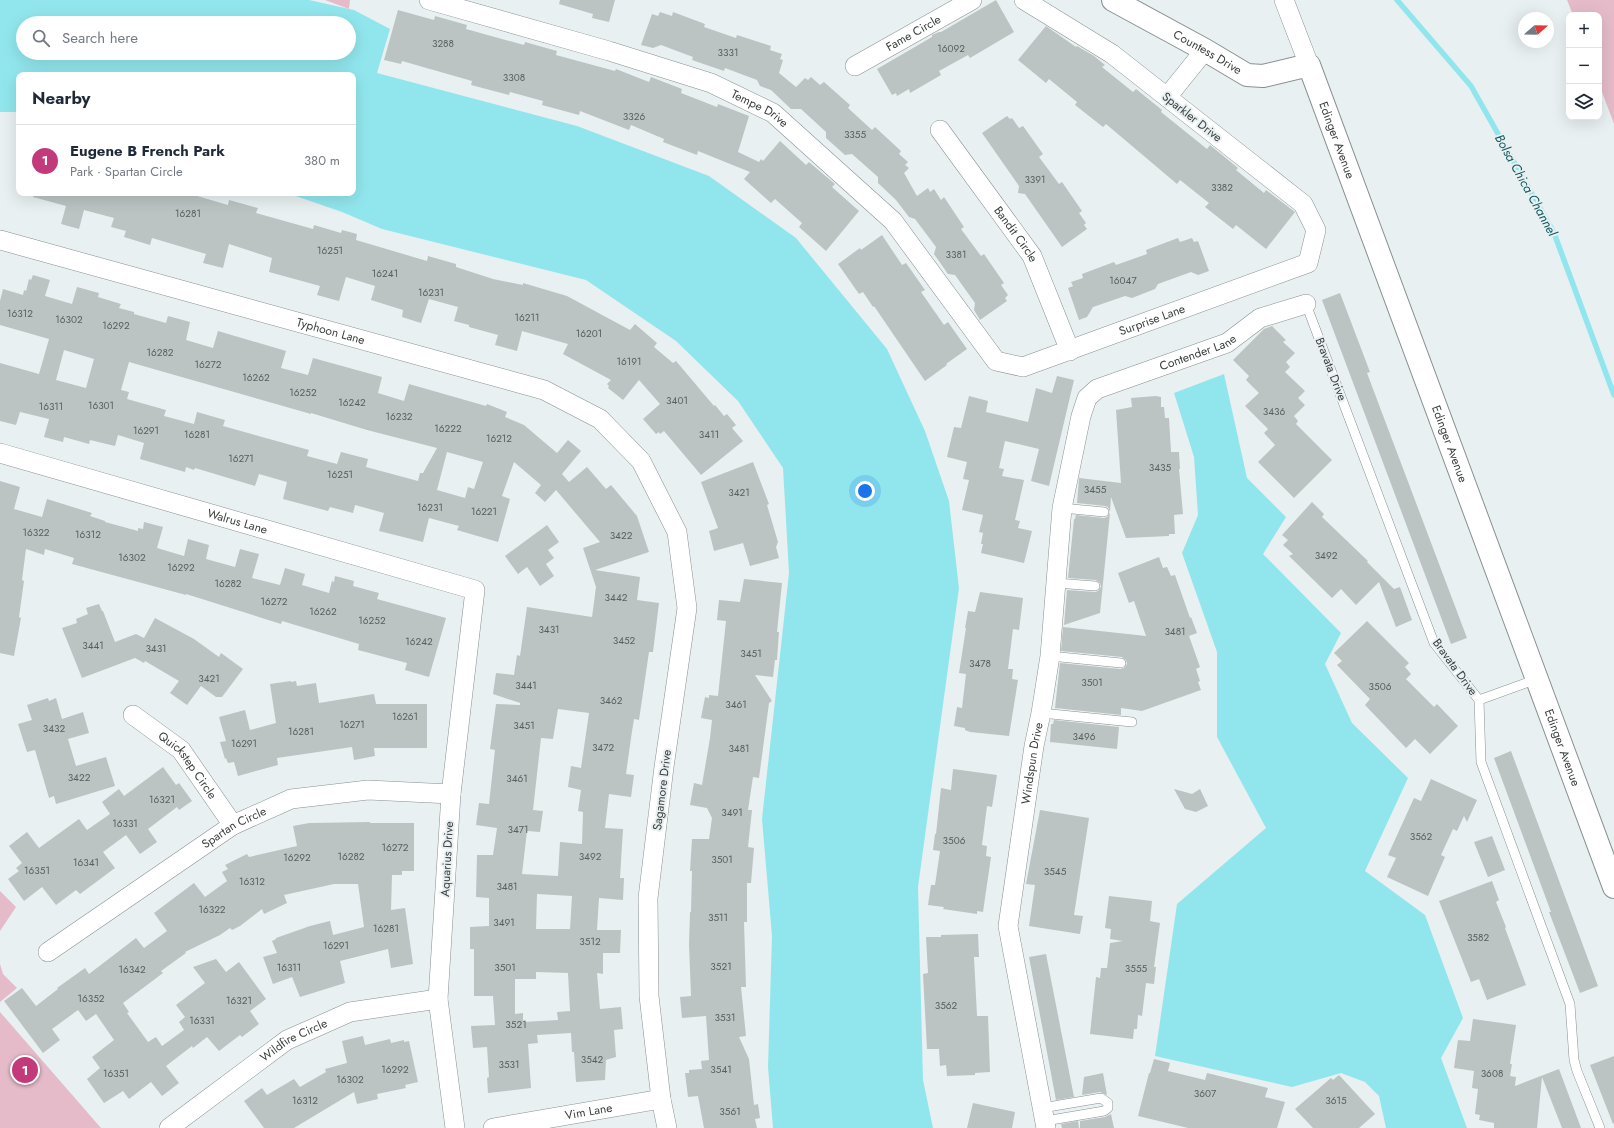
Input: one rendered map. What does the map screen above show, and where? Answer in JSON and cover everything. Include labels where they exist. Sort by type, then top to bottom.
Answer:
[{"type":"street","name":"Tempe Drive","points":[[429,0],[609,51],[712,84],[772,113],[893,221],[996,361]]},
{"type":"street","name":"Fame Circle","points":[[854,66],[972,0]]},
{"type":"street","name":"Sparkler Drive","points":[[1024,0],[1112,54],[1303,204],[1316,230],[1308,263]]},
{"type":"street","name":"Countess Drive","points":[[1113,0],[1205,50],[1247,75],[1263,76],[1309,66]]},
{"type":"street","name":"Edinger Avenue","points":[[1284,0],[1614,887]]},
{"type":"street","points":[[1167,97],[1205,50]]},
{"type":"street","name":"Bandit Circle","points":[[940,130],[1032,256],[1070,351]]},
{"type":"street","name":"Typhoon Lane","points":[[0,240],[544,390],[600,419],[641,461]]},
{"type":"street","name":"Surprise Lane","points":[[996,361],[1023,367],[1308,263]]},
{"type":"street","name":"Contender Lane","points":[[1087,398],[1097,389],[1227,343],[1260,318],[1306,304]]},
{"type":"street","name":"Windspun Drive","points":[[1044,1119],[1008,926],[1034,746],[1042,713],[1050,656],[1062,508],[1081,416],[1087,398]]},
{"type":"street","name":"Walrus Lane","points":[[0,453],[475,590]]},
{"type":"street","name":"Sagamore Drive","points":[[641,461],[677,532],[687,608],[648,898],[649,996],[661,1099],[667,1128]]},
{"type":"street","name":"Aquarius Drive","points":[[455,1128],[438,999],[451,794],[475,590]]},
{"type":"street","name":"Quickstep Circle","points":[[133,715],[181,750],[234,825]]},
{"type":"street","name":"Spartan Circle","points":[[48,952],[234,825],[291,799],[368,790],[451,794]]},
{"type":"street","name":"Wildfire Circle","points":[[168,1128],[287,1040],[350,1012],[438,999]]},
{"type":"street","name":"Vim Lane","points":[[493,1128],[661,1099]]},
{"type":"lane","name":"Bravata Drive","points":[[1306,304],[1434,643],[1479,700],[1481,762],[1570,1004],[1574,1060],[1600,1128]]},
{"type":"lane","points":[[1062,508],[1104,512]]},
{"type":"lane","points":[[1056,583],[1096,586]]},
{"type":"lane","points":[[1050,656],[1121,663]]},
{"type":"lane","points":[[1479,700],[1537,679]]},
{"type":"lane","points":[[1042,713],[1132,722]]},
{"type":"lane","points":[[1102,1098],[1108,1102],[1108,1108],[1104,1111],[1044,1119],[1102,1098]]},
{"type":"shaded area","points":[[325,0],[350,0],[349,9]]},
{"type":"shaded area","points":[[1567,0],[1614,0],[1614,124],[1602,92],[1602,12],[1572,12]]},
{"type":"shaded area","points":[[0,891],[16,907],[0,931]]},
{"type":"shaded area","points":[[0,964],[3,974],[17,988],[0,1002]]},
{"type":"shaded area","points":[[0,1012],[101,1128],[0,1128]]},
{"type":"water","points":[[0,0],[309,0],[354,10],[390,29],[377,73],[577,126],[709,176],[796,238],[887,349],[925,431],[949,501],[959,588],[918,887],[923,1080],[933,1128],[773,1128],[768,1067],[772,936],[762,819],[789,573],[783,468],[738,401],[676,341],[586,280],[382,229],[342,212],[296,196],[356,196],[356,72],[16,72],[16,112],[0,112]]},
{"type":"water","points":[[1224,374],[1247,478],[1286,517],[1263,554],[1341,633],[1325,664],[1352,723],[1408,778],[1365,871],[1425,915],[1463,1018],[1441,1058],[1467,1128],[1386,1128],[1379,1096],[1365,1082],[1341,1073],[1292,1087],[1155,1056],[1177,904],[1266,828],[1217,737],[1217,652],[1182,553],[1198,515],[1194,457],[1174,393]]},
{"type":"building","points":[[560,0],[615,0],[609,22],[592,18],[593,14],[559,4]]},
{"type":"building","points":[[996,0],[1014,32],[970,58],[968,55],[939,71],[941,75],[910,93],[909,89],[897,96],[896,93],[892,95],[877,69],[932,37],[932,35],[941,32]]},
{"type":"building","points":[[398,10],[434,20],[435,16],[467,25],[466,29],[524,45],[525,42],[557,51],[556,55],[615,71],[616,69],[649,82],[651,77],[682,89],[681,93],[717,107],[718,104],[749,116],[738,152],[759,162],[761,159],[763,161],[780,141],[806,165],[809,162],[835,184],[832,187],[859,211],[826,251],[799,227],[802,223],[775,199],[771,203],[744,179],[750,172],[698,151],[697,155],[663,142],[664,139],[631,125],[629,130],[580,111],[579,115],[542,105],[543,101],[510,92],[509,95],[471,85],[472,81],[402,61],[401,64],[384,60]]},
{"type":"building","points":[[660,12],[672,16],[673,12],[705,24],[704,27],[736,38],[737,35],[771,46],[770,50],[782,54],[780,59],[783,60],[779,73],[796,87],[805,78],[808,80],[811,77],[820,85],[824,82],[850,105],[848,108],[872,130],[875,127],[901,151],[899,154],[908,162],[905,165],[909,168],[904,173],[917,196],[928,188],[930,192],[934,189],[941,200],[944,197],[964,227],[961,229],[981,256],[984,254],[1004,283],[1001,285],[1008,295],[1005,298],[1007,301],[980,320],[974,310],[975,303],[955,275],[948,274],[934,254],[936,247],[915,219],[909,217],[896,200],[878,183],[878,177],[852,154],[845,155],[826,138],[826,132],[801,109],[791,109],[771,90],[760,86],[757,80],[725,68],[724,71],[692,60],[693,57],[661,45],[653,48],[641,45],[652,14],[658,16]]},
{"type":"building","points":[[1046,26],[1076,47],[1077,46],[1094,56],[1105,65],[1102,67],[1133,92],[1136,89],[1162,110],[1161,112],[1207,149],[1210,145],[1238,168],[1236,170],[1264,193],[1266,190],[1295,212],[1266,249],[1236,225],[1233,229],[1205,207],[1209,203],[1180,180],[1177,184],[1106,124],[1103,127],[1075,105],[1077,102],[1049,79],[1046,83],[1018,60]]},
{"type":"building","points":[[1007,116],[1010,119],[1012,118],[1019,128],[1023,126],[1043,154],[1039,157],[1059,184],[1062,182],[1082,211],[1079,213],[1086,223],[1084,225],[1087,229],[1062,247],[1025,194],[1018,193],[1019,186],[982,133]]},
{"type":"building","points":[[197,196],[228,205],[229,200],[258,208],[256,213],[313,229],[314,225],[341,233],[342,230],[357,234],[356,240],[427,261],[428,256],[456,264],[456,267],[493,279],[523,285],[523,283],[567,296],[630,330],[635,324],[657,343],[654,347],[673,363],[676,361],[724,416],[727,414],[736,425],[732,428],[743,441],[701,475],[664,431],[660,434],[659,432],[656,434],[643,419],[660,404],[639,380],[623,400],[608,388],[609,386],[607,384],[611,380],[563,354],[568,344],[522,331],[517,351],[495,345],[498,335],[454,321],[458,307],[429,299],[421,323],[402,317],[403,310],[371,300],[375,286],[346,277],[339,301],[317,295],[320,286],[269,272],[272,258],[229,244],[223,268],[203,263],[206,254],[152,238],[150,245],[124,237],[126,231],[111,227],[114,218],[84,210],[79,229],[61,224],[66,206],[33,197]]},
{"type":"building","points":[[882,235],[902,265],[906,263],[925,290],[921,292],[944,325],[948,322],[967,349],[925,381],[874,306],[873,307],[863,292],[859,294],[838,264],[860,248],[861,250]]},
{"type":"building","points":[[1178,238],[1180,242],[1192,238],[1194,242],[1198,241],[1209,271],[1198,275],[1191,272],[1158,284],[1155,289],[1132,298],[1125,296],[1093,307],[1087,317],[1079,320],[1068,288],[1073,286],[1071,282],[1083,278],[1082,274],[1114,262],[1116,265],[1147,254],[1146,250]]},
{"type":"building","points":[[33,275],[50,280],[45,296],[72,304],[77,287],[99,293],[98,297],[121,304],[119,308],[134,312],[134,314],[166,323],[168,316],[190,322],[186,340],[213,348],[218,331],[286,351],[281,368],[308,375],[313,358],[382,377],[378,393],[404,401],[409,384],[486,406],[487,404],[507,412],[505,417],[524,425],[557,453],[568,440],[581,451],[562,474],[569,482],[587,467],[606,489],[611,485],[637,516],[649,552],[595,570],[640,577],[637,600],[659,603],[653,652],[649,652],[639,720],[634,719],[631,738],[626,774],[634,775],[631,797],[609,794],[605,828],[623,829],[620,878],[624,878],[623,900],[599,898],[597,930],[621,930],[620,953],[603,953],[603,974],[597,973],[600,1009],[621,1007],[623,1029],[614,1030],[616,1057],[606,1060],[605,1080],[576,1082],[571,1033],[537,1035],[538,1043],[528,1044],[531,1088],[488,1093],[487,1078],[489,1077],[487,1047],[473,1048],[471,1026],[495,1025],[493,996],[474,996],[474,949],[470,949],[470,927],[489,926],[489,898],[476,897],[477,855],[493,855],[497,828],[476,825],[479,803],[489,804],[495,750],[490,749],[496,704],[520,705],[520,703],[493,694],[496,673],[514,675],[517,655],[520,656],[527,607],[592,617],[596,587],[583,548],[600,542],[556,490],[545,502],[535,493],[541,485],[514,462],[502,496],[510,499],[498,542],[457,530],[459,526],[429,518],[423,542],[379,531],[384,513],[355,505],[353,513],[330,507],[328,511],[283,499],[287,482],[259,474],[255,486],[195,468],[194,470],[186,467],[185,472],[140,459],[144,443],[118,435],[115,446],[90,440],[89,444],[64,437],[63,442],[44,437],[49,419],[20,412],[16,425],[0,421],[0,363],[39,374],[49,339],[0,325],[0,301],[3,289],[23,295],[24,290],[26,291],[29,279],[31,280]],"holes":[[[64,350],[94,359],[86,388],[56,380]],[[129,362],[367,430],[437,448],[423,473],[420,473],[418,481],[366,467],[368,459],[341,452],[337,464],[307,456],[309,450],[223,426],[225,420],[197,412],[194,424],[164,416],[166,410],[127,399],[129,392],[121,390]],[[447,452],[483,462],[474,489],[468,487],[465,498],[437,490]],[[558,709],[589,713],[581,768],[571,766],[568,787],[581,790],[578,811],[583,812],[582,844],[560,842],[558,876],[522,874],[527,831],[540,832],[543,811],[533,810],[541,738],[553,739]],[[537,894],[572,896],[570,929],[536,929]],[[536,972],[568,973],[570,1011],[557,1012],[558,1020],[523,1022],[523,1013],[515,1014],[515,979],[536,979]]]},
{"type":"building","points":[[1340,293],[1370,372],[1367,373],[1467,638],[1451,644],[1322,300]]},
{"type":"building","points":[[1272,326],[1286,340],[1283,342],[1295,353],[1286,362],[1290,367],[1285,372],[1305,391],[1298,398],[1305,405],[1294,416],[1298,421],[1296,424],[1332,460],[1294,498],[1258,462],[1275,445],[1264,433],[1268,429],[1245,406],[1259,393],[1246,380],[1249,376],[1233,360],[1264,329]]},
{"type":"building","points":[[1057,376],[1074,380],[1049,486],[1031,481],[1039,449],[1005,441],[999,468],[1004,469],[1002,476],[1024,480],[1015,520],[1020,521],[1018,528],[1032,531],[1024,563],[981,553],[983,533],[979,532],[983,515],[962,510],[969,480],[963,479],[967,462],[947,457],[954,427],[961,428],[969,396],[988,401],[986,412],[1028,422],[1036,388],[1052,393]]},
{"type":"building","points":[[1161,397],[1161,407],[1164,407],[1165,418],[1169,418],[1171,452],[1179,452],[1183,514],[1174,515],[1175,534],[1169,534],[1169,536],[1126,538],[1111,497],[1110,512],[1108,507],[1105,506],[1077,503],[1079,478],[1121,483],[1116,410],[1132,407],[1131,398]]},
{"type":"building","points":[[753,462],[769,504],[767,505],[778,542],[776,547],[779,558],[750,566],[743,543],[714,551],[709,531],[718,528],[701,482]]},
{"type":"building","points":[[0,481],[20,487],[14,509],[42,517],[47,499],[92,513],[90,516],[105,522],[138,531],[138,528],[143,529],[144,522],[163,527],[157,548],[184,556],[188,539],[209,545],[206,559],[235,567],[240,549],[259,554],[252,578],[280,585],[285,568],[305,574],[302,585],[329,593],[335,576],[354,581],[353,586],[379,593],[377,599],[446,618],[429,677],[405,670],[407,663],[358,650],[359,644],[282,621],[281,624],[186,594],[72,564],[74,558],[45,549],[44,555],[26,549],[22,580],[24,581],[19,617],[21,618],[14,656],[0,653]]},
{"type":"building","points":[[1312,502],[1324,514],[1322,517],[1368,561],[1367,562],[1394,589],[1400,587],[1412,620],[1396,627],[1379,582],[1356,605],[1341,589],[1332,598],[1289,556],[1293,554],[1283,545],[1288,540],[1282,535]]},
{"type":"building","points":[[1110,513],[1100,613],[1064,625],[1067,590],[1095,592],[1101,587],[1100,583],[1096,580],[1068,578],[1074,519],[1076,515],[1104,518]]},
{"type":"building","points":[[547,525],[559,542],[548,550],[554,558],[546,564],[554,576],[540,586],[527,567],[518,574],[505,556]]},
{"type":"building","points":[[1159,557],[1163,568],[1167,567],[1171,576],[1175,575],[1190,618],[1191,617],[1197,633],[1189,636],[1200,667],[1196,669],[1201,690],[1142,711],[1121,708],[1121,715],[1055,708],[1060,663],[1120,669],[1124,668],[1127,664],[1126,660],[1122,657],[1061,651],[1063,627],[1146,636],[1134,601],[1129,603],[1118,573]]},
{"type":"building","points":[[744,579],[782,583],[777,632],[779,632],[777,660],[775,660],[773,677],[755,675],[772,701],[769,703],[759,778],[753,777],[748,810],[752,810],[748,847],[754,848],[751,883],[747,883],[747,922],[744,922],[746,987],[741,987],[746,1036],[739,1037],[749,1059],[754,1105],[758,1104],[760,1118],[755,1119],[757,1128],[704,1128],[698,1096],[688,1097],[685,1073],[689,1073],[689,1070],[702,1069],[701,1061],[709,1060],[706,1016],[682,1018],[680,997],[691,996],[689,944],[692,839],[709,839],[712,818],[707,808],[690,805],[694,783],[702,785],[710,738],[712,720],[701,718],[705,697],[709,698],[709,695],[718,696],[726,621],[717,620],[719,600],[740,602]]},
{"type":"building","points":[[980,592],[1023,598],[1019,630],[1013,629],[1008,669],[1013,669],[1012,679],[1018,680],[1009,736],[970,732],[965,730],[965,728],[954,726],[957,707],[962,708],[966,674],[959,673],[968,611],[975,612]]},
{"type":"building","points":[[99,604],[115,642],[136,634],[144,638],[155,618],[194,639],[219,657],[221,653],[243,669],[222,697],[216,697],[201,686],[187,705],[170,693],[179,681],[145,661],[144,663],[135,658],[82,678],[62,628],[77,623],[76,619],[88,614],[86,608]]},
{"type":"building","points":[[1367,621],[1409,663],[1405,667],[1411,674],[1406,679],[1434,707],[1437,704],[1458,726],[1430,754],[1415,739],[1406,748],[1365,705],[1370,699],[1337,665],[1342,661],[1334,653]]},
{"type":"building","points":[[296,681],[297,686],[316,683],[319,703],[374,694],[376,704],[427,704],[427,748],[374,748],[375,756],[354,760],[352,747],[277,758],[278,765],[238,776],[234,762],[228,763],[226,758],[225,759],[220,742],[226,741],[219,717],[245,710],[250,730],[276,723],[270,684]]},
{"type":"building","points":[[48,698],[49,701],[56,698],[62,719],[83,712],[89,733],[68,739],[76,766],[106,757],[115,786],[56,804],[54,796],[49,798],[35,750],[27,752],[18,724],[32,720],[27,705]]},
{"type":"building","points":[[1054,720],[1119,727],[1117,749],[1050,742],[1051,724],[1053,724]]},
{"type":"building","points":[[1511,751],[1598,986],[1580,993],[1549,912],[1551,912],[1494,758]]},
{"type":"building","points":[[163,767],[176,785],[179,783],[192,801],[179,810],[177,807],[148,829],[157,842],[140,854],[126,835],[103,852],[115,868],[80,894],[76,890],[56,905],[42,887],[24,901],[8,879],[19,871],[16,868],[22,863],[9,846],[27,832],[39,848],[79,819],[87,830],[110,814],[102,802],[119,789],[124,796]]},
{"type":"building","points":[[953,769],[997,775],[992,807],[987,806],[982,845],[987,846],[986,856],[991,857],[983,912],[977,911],[977,914],[943,909],[944,907],[928,905],[931,885],[935,885],[940,851],[933,850],[941,788],[951,790]]},
{"type":"building","points":[[1431,779],[1477,800],[1467,822],[1464,816],[1457,831],[1453,829],[1441,855],[1445,857],[1428,896],[1387,877],[1396,858],[1388,855],[1414,798],[1421,801]]},
{"type":"building","points":[[1174,789],[1192,794],[1200,789],[1208,806],[1196,812],[1185,809]]},
{"type":"building","points":[[1040,810],[1089,818],[1074,915],[1083,916],[1080,934],[1029,926],[1035,885],[1026,884]]},
{"type":"building","points":[[309,823],[414,823],[414,871],[402,871],[402,875],[392,875],[391,910],[405,908],[413,964],[391,968],[388,949],[340,961],[345,983],[300,997],[292,977],[273,984],[263,957],[277,953],[272,941],[276,938],[310,926],[330,921],[333,935],[364,927],[358,884],[334,884],[284,895],[287,903],[264,914],[262,909],[240,926],[232,930],[230,928],[220,935],[185,952],[186,953],[161,971],[163,973],[123,1003],[129,1012],[127,1013],[148,1042],[156,1037],[162,1046],[184,1030],[179,1022],[185,1017],[176,1005],[205,983],[193,967],[216,959],[226,972],[239,962],[266,999],[250,1011],[259,1024],[242,1037],[240,1035],[219,1051],[207,1037],[193,1048],[192,1046],[166,1066],[179,1083],[162,1096],[151,1082],[129,1099],[123,1091],[104,1103],[87,1079],[100,1068],[92,1057],[114,1040],[96,1014],[86,1021],[78,1010],[52,1029],[60,1040],[43,1053],[4,1001],[22,988],[36,1006],[58,989],[57,988],[85,968],[89,974],[136,938],[144,948],[167,931],[154,913],[194,883],[205,897],[227,881],[222,872],[228,869],[225,865],[247,854],[249,857],[297,846],[293,826]]},
{"type":"building","points":[[1492,836],[1505,870],[1488,877],[1474,842]]},
{"type":"building","points":[[1492,881],[1499,900],[1496,902],[1526,985],[1487,1000],[1479,979],[1471,982],[1439,901]]},
{"type":"building","points":[[1109,896],[1152,901],[1150,921],[1160,923],[1154,967],[1156,967],[1154,984],[1146,983],[1142,1016],[1138,1015],[1137,1029],[1134,1029],[1133,1039],[1090,1034],[1096,977],[1100,978],[1101,968],[1107,968],[1110,943],[1123,941],[1110,939],[1111,929],[1105,928]]},
{"type":"building","points":[[978,934],[979,957],[974,957],[977,1016],[988,1016],[990,1072],[975,1073],[975,1075],[947,1076],[946,1065],[940,1066],[939,1049],[927,1049],[923,974],[928,973],[926,937]]},
{"type":"building","points":[[1046,954],[1074,1097],[1056,1100],[1029,957]]},
{"type":"building","points":[[1473,1019],[1516,1025],[1510,1064],[1512,1064],[1510,1076],[1516,1077],[1515,1086],[1559,1069],[1581,1128],[1562,1128],[1542,1077],[1537,1128],[1494,1128],[1494,1123],[1479,1120],[1480,1115],[1475,1114],[1478,1089],[1472,1088],[1474,1071],[1454,1068],[1458,1040],[1470,1041]]},
{"type":"building","points":[[363,1036],[365,1045],[390,1039],[391,1043],[404,1040],[404,1042],[409,1041],[418,1082],[405,1085],[406,1088],[377,1094],[378,1099],[357,1104],[354,1092],[294,1128],[264,1128],[244,1101],[262,1088],[267,1095],[294,1079],[300,1087],[326,1072],[325,1069],[347,1063],[342,1041]]},
{"type":"building","points":[[1614,1056],[1614,1123],[1613,1124],[1590,1065]]},
{"type":"building","points":[[1154,1059],[1170,1063],[1168,1071],[1205,1080],[1207,1073],[1268,1088],[1265,1097],[1285,1102],[1277,1128],[1188,1128],[1138,1116]]},
{"type":"building","points":[[1103,1073],[1107,1095],[1100,1092],[1082,1095],[1084,1077]]},
{"type":"building","points":[[1339,1075],[1375,1114],[1359,1128],[1313,1128],[1295,1109],[1331,1078],[1333,1080]]},
{"type":"building","points":[[973,1103],[1015,1112],[1012,1128],[967,1128]]},
{"type":"building","points":[[1111,1114],[1114,1128],[1080,1128],[1080,1121],[1105,1117]]},
{"type":"building","points":[[1078,1121],[1079,1128],[1062,1128],[1061,1124]]},
{"type":"waterway","name":"Bolsa Chica Channel","points":[[1397,0],[1471,86],[1554,233],[1614,395]]},
{"type":"place","name":"Eugene B French Park","points":[[25,1070]]}]
